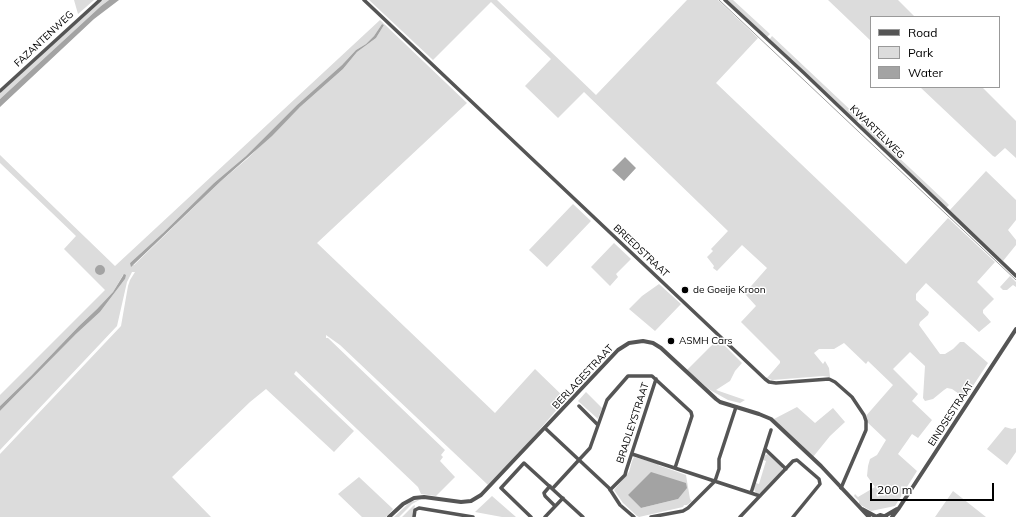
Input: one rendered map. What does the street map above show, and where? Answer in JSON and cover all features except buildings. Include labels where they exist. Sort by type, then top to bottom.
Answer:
[{"type":"street","name":"FAZANTENWEG","points":[[0,91],[100,0]]},
{"type":"street","name":"BREEDSTRAAT","points":[[364,0],[765,379],[769,382],[776,383],[829,379],[835,382],[852,397],[864,415],[866,430],[841,488]]},
{"type":"street","name":"KWARTELWEG","points":[[725,0],[804,73],[1016,276]]},
{"type":"street","name":"EINDSESTRAAT","points":[[892,517],[1016,329]]},
{"type":"street","name":"BERLAGESTRAAT","points":[[390,517],[403,504],[414,498],[424,497],[461,502],[476,499],[485,492],[546,429],[618,350],[629,343],[638,341],[657,345],[716,399],[771,419],[821,466],[869,517]]},
{"type":"street","points":[[555,506],[544,493],[579,461],[590,448],[606,400],[628,376],[652,376],[691,412],[692,416],[675,468]]},
{"type":"street","name":"BRADLEYSTRAAT","points":[[610,490],[625,475],[656,379]]},
{"type":"street","points":[[579,406],[598,425]]},
{"type":"street","points":[[651,517],[683,511],[688,508],[715,481],[719,469],[719,459],[736,407]]},
{"type":"street","points":[[546,429],[610,490],[620,505],[634,517]]},
{"type":"street","points":[[751,493],[772,430]]},
{"type":"street","points":[[766,449],[786,469]]},
{"type":"street","points":[[632,454],[760,496]]},
{"type":"street","points":[[740,517],[795,460],[799,461],[819,479],[820,484],[793,517]]},
{"type":"street","points":[[531,517],[501,488],[524,463],[552,487],[583,517]]},
{"type":"street","points":[[545,517],[563,498]]},
{"type":"street","points":[[414,517],[417,508],[473,517]]},
{"type":"street","name":"EINDSESTRAAT","points":[[885,517],[899,508]]},
{"type":"street","name":"BERLAGESTRAAT","points":[[862,509],[866,510],[875,517]]},
{"type":"street","points":[[875,517],[880,515],[885,517]]},
{"type":"green space","points":[[74,0],[94,0],[78,14]]},
{"type":"green space","points":[[102,0],[109,0],[0,99],[0,93]]},
{"type":"green space","points":[[369,0],[497,0],[596,95],[687,0],[718,0],[758,38],[716,83],[906,264],[948,218],[995,262],[977,282],[994,299],[983,310],[983,313],[991,322],[979,332],[926,283],[916,294],[916,300],[929,312],[919,325],[940,354],[945,354],[960,342],[964,342],[988,363],[965,398],[952,389],[947,388],[933,399],[925,401],[923,398],[925,366],[910,352],[893,369],[918,394],[912,401],[932,420],[918,438],[912,434],[898,454],[917,471],[895,506],[871,511],[859,504],[859,501],[854,496],[855,494],[858,497],[875,487],[867,476],[868,466],[870,459],[877,455],[886,440],[866,421],[865,417],[893,385],[868,361],[866,364],[844,343],[834,349],[819,349],[814,353],[823,364],[825,361],[829,368],[830,377],[823,376],[772,380],[767,378],[780,363],[780,361],[741,322],[756,306],[745,293],[767,268],[742,245],[717,271],[713,268],[714,266],[707,257],[713,251],[711,249],[728,231],[584,92],[558,118],[525,86],[551,59],[491,2],[433,60]]},
{"type":"green space","points":[[727,0],[733,0],[770,34],[766,38]]},
{"type":"green space","points":[[828,0],[898,0],[914,16],[870,16],[870,40]]},
{"type":"green space","points":[[380,20],[467,103],[317,243],[495,413],[535,369],[566,399],[528,443],[488,485],[340,345],[326,335],[326,338],[328,338],[445,450],[441,455],[443,457],[440,461],[455,477],[436,496],[421,494],[418,487],[296,371],[294,374],[354,431],[334,452],[266,389],[250,402],[172,477],[211,517],[0,517],[0,454],[121,326],[128,286],[135,272],[132,272],[127,282],[117,326],[0,450],[0,411],[76,334],[100,312],[125,279],[123,275],[113,292],[0,406],[0,395],[105,290],[64,249],[76,236],[0,163],[0,155],[115,266]],"holes":[[[382,24],[384,25],[376,38],[357,52],[343,69],[300,107],[247,159],[221,181],[134,265],[130,263],[214,183],[246,156],[297,105],[342,65],[356,50],[366,44],[374,36]]]},
{"type":"green space","points":[[772,36],[860,119],[856,122],[769,40]]},
{"type":"green space","points":[[921,88],[983,88],[1016,121],[1016,158],[1005,148],[995,157]]},
{"type":"green space","points":[[862,123],[949,205],[946,208],[859,125]]},
{"type":"green space","points":[[986,171],[1016,200],[1016,220],[1008,230],[1016,240],[1016,245],[1003,261],[949,211]]},
{"type":"green space","points":[[573,204],[591,221],[547,267],[529,250]]},
{"type":"green space","points":[[614,243],[631,259],[616,274],[618,277],[610,286],[591,267]]},
{"type":"green space","points":[[1010,276],[1016,282],[1016,287],[1013,285],[1007,290],[1003,290],[1000,287]]},
{"type":"green space","points":[[659,284],[681,304],[655,331],[629,309],[642,296]]},
{"type":"green space","points":[[719,340],[742,363],[735,371],[730,381],[716,390],[745,400],[740,403],[728,400],[710,390],[687,370]]},
{"type":"green space","points":[[586,392],[602,408],[598,419],[578,401]]},
{"type":"green space","points":[[797,407],[815,423],[833,408],[845,422],[830,436],[813,457],[774,419]]},
{"type":"green space","points":[[1005,427],[1012,429],[1016,428],[1016,452],[1007,465],[987,449]]},
{"type":"green space","points":[[768,454],[782,467],[782,470],[761,493],[758,494],[754,489],[756,483],[759,484],[766,461],[763,460],[765,455]]},
{"type":"green space","points":[[634,457],[659,464],[658,465],[686,475],[690,499],[692,501],[683,507],[639,517],[637,516],[623,503],[614,490],[629,472]],"holes":[[[628,495],[678,499],[641,508]]]},
{"type":"green space","points":[[359,477],[393,509],[386,517],[362,517],[338,494]]},
{"type":"green space","points":[[953,491],[962,498],[986,517],[935,517]]},
{"type":"green space","points":[[492,496],[516,517],[502,517],[475,512]]},
{"type":"green space","points":[[421,499],[412,504],[399,517],[394,517],[410,502]]},
{"type":"green space","points":[[415,505],[413,517],[402,517],[413,506]]},
{"type":"water","points":[[109,0],[119,0],[94,19],[0,107],[0,99]]},
{"type":"water","points":[[382,24],[384,25],[376,38],[357,52],[343,69],[300,107],[272,136],[221,181],[131,267],[130,263],[214,183],[246,156],[297,105],[342,65],[356,50],[366,44],[374,36]]},
{"type":"water","points":[[625,157],[636,168],[624,181],[612,170]]},
{"type":"water","points":[[100,265],[105,270],[100,275],[95,270]]},
{"type":"water","points":[[124,274],[126,275],[125,279],[100,312],[76,334],[0,411],[0,406],[113,292]]},
{"type":"water","points":[[651,472],[686,483],[687,488],[678,499],[641,508],[628,495]]},
{"type":"waterway","points":[[719,0],[1016,280]]},
{"type":"place","name":"de Goeije Kroon","points":[[685,290]]},
{"type":"place","name":"ASMH Cars","points":[[671,341]]}]
